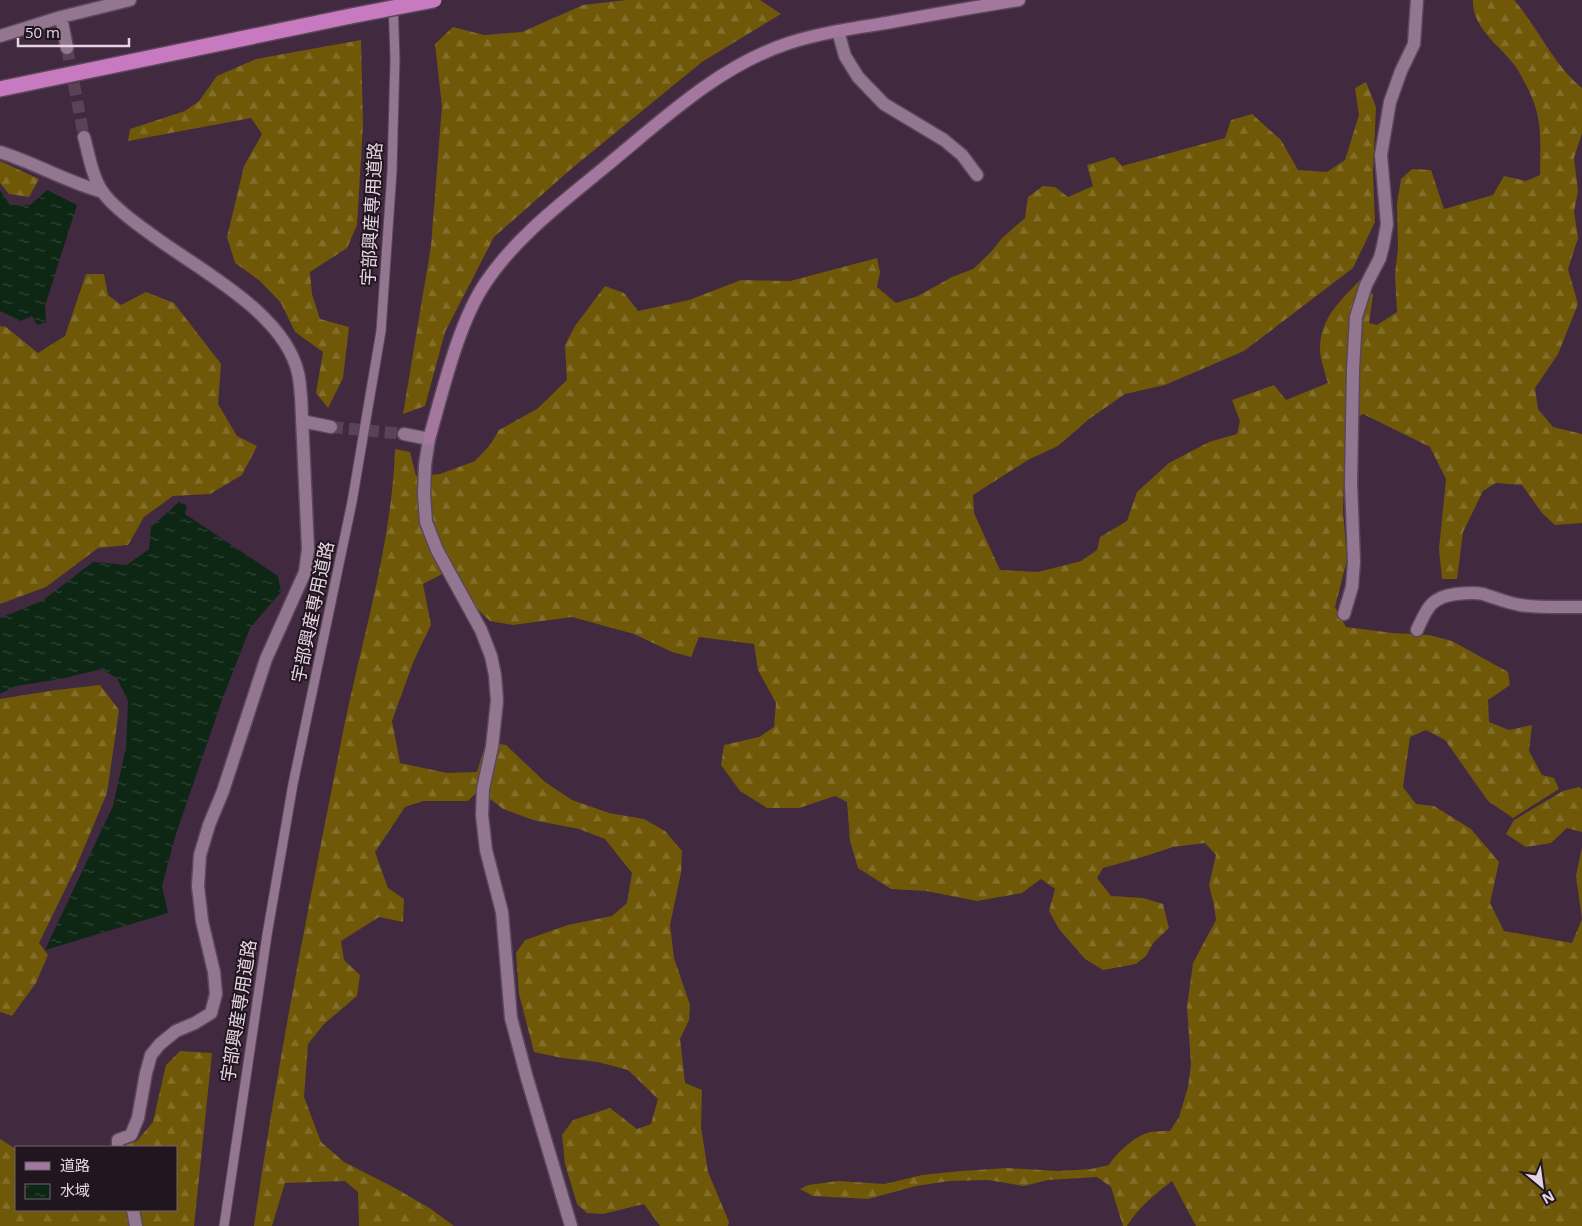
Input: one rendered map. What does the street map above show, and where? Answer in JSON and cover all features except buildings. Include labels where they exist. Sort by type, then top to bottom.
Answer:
[{"type":"highway","points":[[0,89],[434,0]]},
{"type":"street","points":[[0,36],[60,17],[130,0]]},
{"type":"street","points":[[571,1226],[511,1018],[502,912],[486,850],[482,815],[483,789],[492,747],[498,701],[495,675],[491,656],[481,630],[437,550],[426,522],[424,484],[429,439],[450,366],[472,309],[485,284],[505,256],[529,231],[699,91],[748,60],[788,43],[838,31],[980,3],[1019,0]]},
{"type":"street","points":[[1344,614],[1352,587],[1354,562],[1351,483],[1356,317],[1366,285],[1380,258],[1383,246],[1387,224],[1381,155],[1390,102],[1401,71],[1414,44],[1417,0]]},
{"type":"street","points":[[60,17],[67,48]]},
{"type":"street","points":[[838,31],[845,56],[858,77],[884,104],[944,140],[962,154],[977,175]]},
{"type":"street","points":[[84,137],[102,192],[130,219],[169,248],[237,293],[278,334],[290,352],[298,372],[301,396],[308,549],[305,572],[266,660],[224,791],[209,825],[200,855],[198,886],[202,920],[214,972],[216,994],[211,1013],[195,1023],[176,1031],[160,1044],[151,1055],[138,1118],[131,1135],[118,1140],[118,1146]]},
{"type":"street","points":[[0,152],[23,159],[83,186],[102,192]]},
{"type":"street","points":[[302,421],[331,427]]},
{"type":"street","points":[[404,434],[429,439]]},
{"type":"street","points":[[1417,630],[1432,602],[1444,595],[1481,594],[1520,605],[1582,607]]},
{"type":"street","points":[[133,1211],[136,1226]]},
{"type":"lane","name":"宇部興産専用道路","points":[[224,1226],[267,935],[292,794],[352,502],[381,332],[392,171],[395,59],[393,0]]},
{"type":"green space","points":[[626,0],[760,0],[781,14],[702,62],[571,169],[494,237],[445,332],[425,406],[403,414],[431,246],[442,106],[435,44],[453,27],[484,35],[522,32],[583,5]]},
{"type":"green space","points":[[1473,0],[1514,0],[1563,68],[1582,88],[1582,133],[1574,158],[1578,191],[1574,212],[1578,238],[1568,269],[1578,304],[1558,354],[1535,388],[1538,409],[1553,427],[1582,434],[1582,523],[1555,525],[1542,513],[1522,485],[1496,483],[1483,491],[1463,532],[1457,579],[1442,579],[1439,549],[1446,479],[1430,447],[1363,414],[1346,423],[1343,511],[1347,560],[1335,607],[1346,627],[1429,635],[1452,641],[1508,672],[1510,685],[1488,700],[1489,722],[1509,730],[1532,725],[1529,751],[1542,775],[1554,778],[1559,789],[1513,818],[1488,801],[1445,740],[1426,730],[1410,737],[1403,787],[1416,804],[1434,806],[1471,829],[1499,862],[1490,903],[1504,931],[1572,943],[1582,919],[1582,1226],[1196,1226],[1172,1181],[1142,1207],[1127,1226],[1123,1226],[1111,1187],[1097,1177],[1048,1180],[1024,1186],[988,1180],[949,1181],[916,1186],[868,1199],[813,1196],[800,1189],[808,1185],[838,1181],[885,1184],[922,1175],[961,1171],[1007,1168],[1059,1171],[1091,1169],[1109,1165],[1127,1145],[1144,1134],[1170,1131],[1179,1117],[1188,1087],[1191,1064],[1187,1007],[1193,963],[1216,920],[1209,885],[1216,855],[1205,843],[1173,847],[1103,868],[1097,878],[1111,896],[1143,898],[1163,904],[1169,928],[1154,942],[1146,956],[1136,964],[1103,970],[1085,959],[1059,929],[1049,911],[1055,889],[1041,879],[1022,893],[977,901],[926,891],[891,889],[858,868],[850,841],[847,802],[835,796],[799,808],[767,808],[740,791],[721,765],[724,745],[759,737],[774,727],[776,703],[758,670],[754,644],[699,637],[691,657],[672,652],[634,634],[572,617],[513,625],[490,621],[474,606],[454,568],[423,584],[431,625],[414,660],[392,721],[400,763],[447,773],[477,772],[486,742],[506,745],[545,782],[572,800],[609,813],[644,819],[665,831],[682,851],[681,873],[670,925],[674,958],[690,1005],[689,1020],[680,1039],[685,1083],[702,1090],[701,1127],[708,1172],[729,1222],[728,1226],[660,1226],[644,1204],[603,1214],[587,1213],[577,1204],[565,1164],[562,1135],[573,1120],[610,1108],[637,1129],[651,1124],[658,1099],[628,1070],[598,1062],[562,1058],[534,1052],[519,994],[516,953],[525,940],[568,925],[612,916],[627,903],[632,873],[605,839],[579,829],[533,820],[503,809],[493,801],[476,793],[468,801],[423,801],[405,807],[375,852],[388,888],[404,899],[403,922],[379,917],[341,941],[344,960],[360,975],[357,996],[324,1024],[308,1044],[304,1097],[321,1142],[344,1162],[395,1188],[431,1209],[454,1226],[359,1226],[358,1192],[345,1181],[285,1183],[272,1226],[254,1226],[263,1163],[308,910],[345,722],[383,552],[389,518],[395,449],[410,452],[416,476],[440,474],[475,461],[490,445],[499,430],[537,409],[567,380],[565,345],[575,326],[605,286],[624,293],[638,311],[689,300],[741,280],[790,281],[877,258],[880,272],[877,287],[896,303],[918,296],[952,277],[973,269],[1002,238],[1025,218],[1028,197],[1043,186],[1055,187],[1068,197],[1093,186],[1087,165],[1114,157],[1122,166],[1225,138],[1231,120],[1252,114],[1281,140],[1298,170],[1327,172],[1345,160],[1359,115],[1355,88],[1366,82],[1376,107],[1373,172],[1375,222],[1353,268],[1244,351],[1165,385],[1125,394],[1089,419],[1058,446],[1028,460],[973,495],[974,513],[1000,570],[1038,572],[1081,561],[1097,550],[1100,537],[1127,521],[1137,492],[1169,463],[1209,442],[1237,434],[1240,421],[1232,400],[1274,385],[1286,400],[1328,383],[1320,353],[1324,328],[1333,310],[1360,280],[1373,295],[1369,323],[1377,325],[1397,312],[1395,274],[1398,248],[1397,204],[1401,179],[1412,169],[1431,170],[1444,209],[1493,195],[1504,176],[1526,181],[1540,175],[1539,126],[1536,107],[1516,67],[1488,36],[1477,20]]},
{"type":"green space","points":[[361,40],[363,125],[357,225],[347,248],[310,272],[312,294],[320,319],[349,327],[343,378],[328,408],[316,393],[323,352],[295,332],[281,303],[260,281],[235,263],[227,237],[244,166],[262,134],[251,118],[128,141],[130,129],[185,111],[199,101],[217,76],[256,59]]},
{"type":"green space","points":[[0,161],[39,179],[29,197],[9,194],[0,183]]},
{"type":"green space","points":[[86,274],[104,274],[108,295],[121,305],[146,292],[174,303],[221,364],[218,404],[237,436],[257,446],[242,475],[210,494],[173,496],[144,517],[128,545],[98,548],[46,587],[0,604],[0,326],[6,327],[38,353],[65,336]]},
{"type":"green space","points":[[100,685],[119,710],[107,793],[76,867],[39,943],[48,955],[36,983],[12,1016],[0,1012],[0,699]]},
{"type":"green space","points":[[1579,787],[1582,789],[1582,832],[1567,828],[1551,843],[1526,847],[1506,834],[1514,820],[1563,791]]},
{"type":"green space","points":[[1582,847],[1582,919],[1576,876]]},
{"type":"green space","points":[[180,1051],[212,1053],[194,1226],[0,1226],[0,1139],[15,1148],[15,1211],[178,1211],[178,1146],[122,1146],[137,1141],[153,1122],[166,1065]]},
{"type":"water","points":[[0,190],[10,205],[30,205],[47,190],[77,205],[45,306],[46,322],[37,325],[32,316],[21,321],[0,311]]},
{"type":"water","points":[[179,502],[187,505],[185,514],[278,576],[281,592],[250,628],[222,700],[175,837],[162,886],[168,913],[45,950],[113,806],[126,747],[128,701],[117,678],[101,669],[61,679],[16,686],[0,694],[0,618],[42,601],[93,562],[127,565],[149,549],[151,527]]},
{"type":"tunnel","points":[[67,48],[84,137]]},
{"type":"tunnel","points":[[331,427],[404,434]]}]
